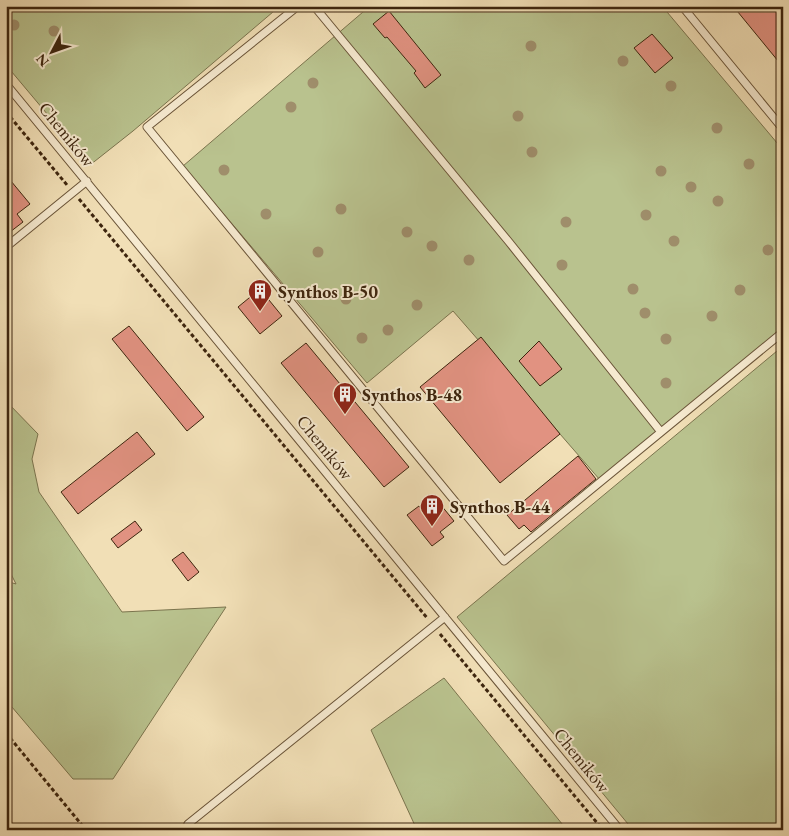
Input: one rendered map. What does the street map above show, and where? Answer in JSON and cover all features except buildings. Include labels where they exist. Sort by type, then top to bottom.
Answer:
[{"type":"lane","points":[[298,6],[147,127],[504,561],[783,332]]},
{"type":"lane","points":[[314,6],[509,242],[661,432]]},
{"type":"lane","points":[[682,6],[783,129]]},
{"type":"lane","name":"Chemików","points":[[6,84],[620,830]]},
{"type":"lane","points":[[6,247],[86,181]]},
{"type":"lane","points":[[192,830],[188,824],[445,617]]},
{"type":"path","points":[[6,112],[602,830]]},
{"type":"path","points":[[6,733],[86,830]]},
{"type":"green space","points":[[6,6],[280,6],[133,131],[90,165],[6,65]]},
{"type":"green space","points":[[370,6],[662,6],[783,150],[783,329],[600,480],[453,311],[367,383],[183,166]]},
{"type":"green space","points":[[783,346],[783,830],[633,830],[457,617]]},
{"type":"green space","points":[[6,401],[38,434],[32,459],[39,492],[122,612],[226,607],[113,779],[73,779],[6,700],[6,581],[16,584],[6,564]]},
{"type":"green space","points":[[444,678],[567,830],[417,830],[371,730]]},
{"type":"place","name":"Synthos B-50","points":[[260,312]]},
{"type":"place","name":"Synthos B-48","points":[[345,415]]},
{"type":"place","name":"Synthos B-44","points":[[432,527]]}]
